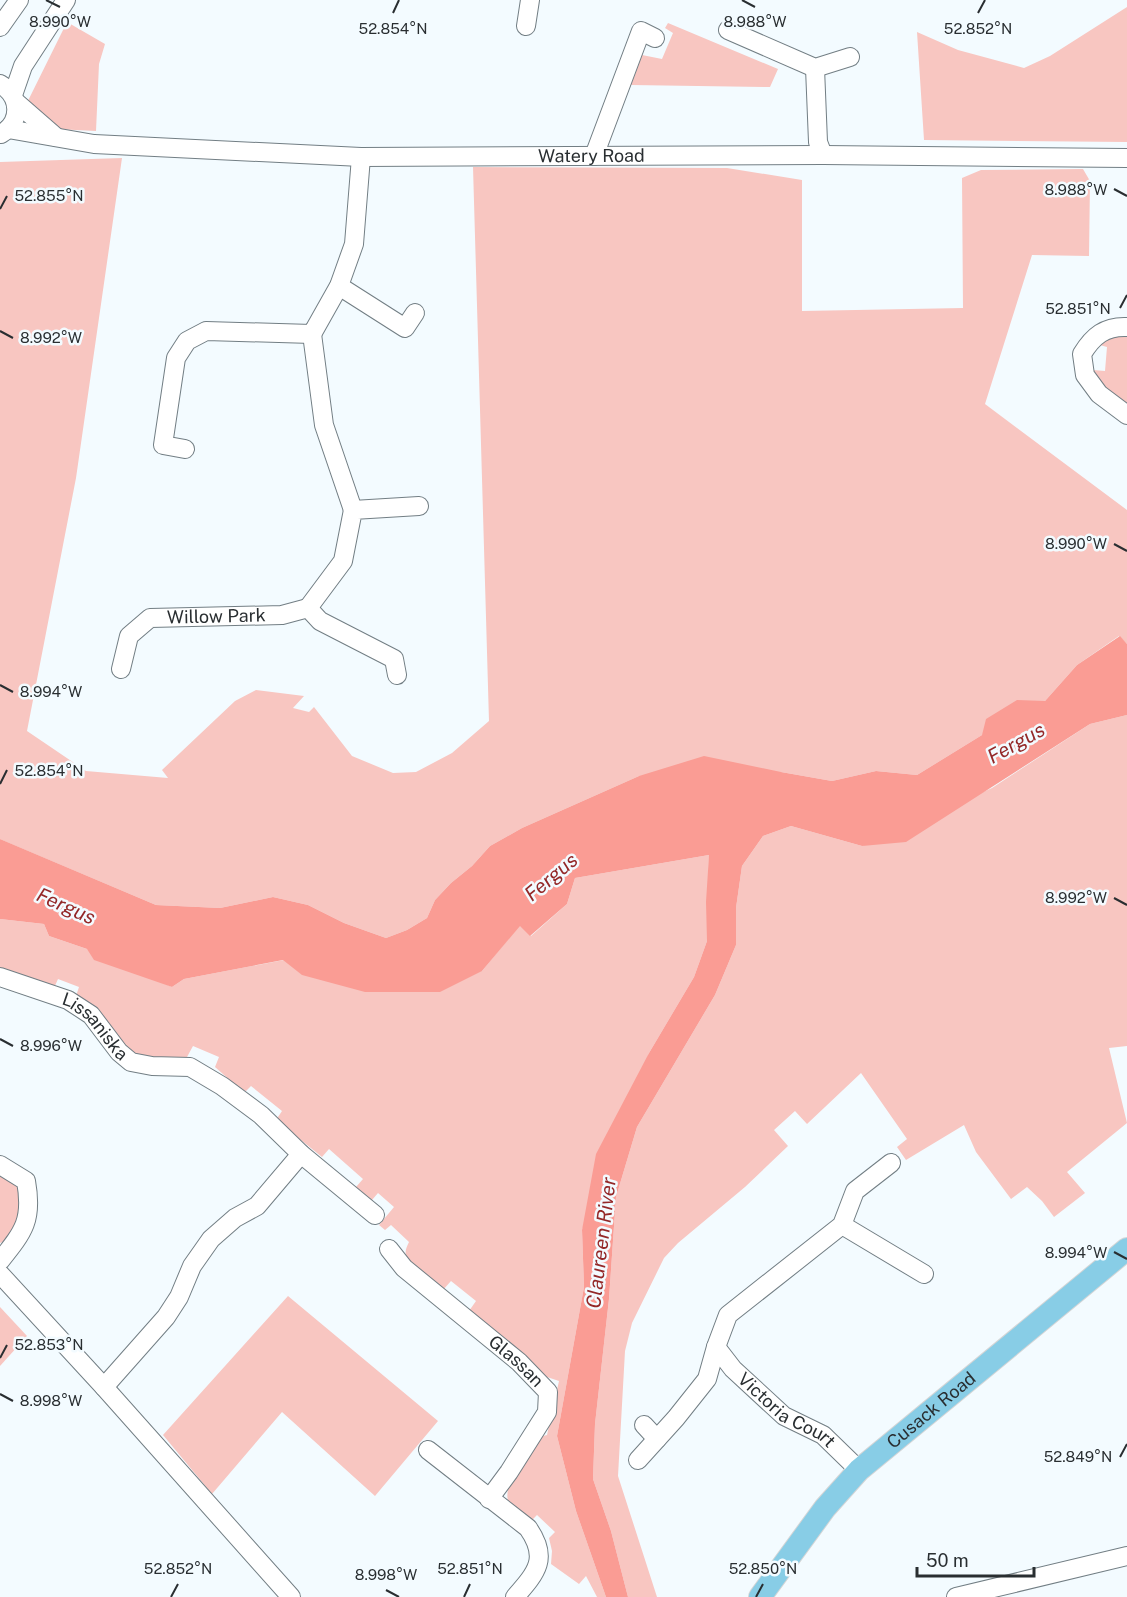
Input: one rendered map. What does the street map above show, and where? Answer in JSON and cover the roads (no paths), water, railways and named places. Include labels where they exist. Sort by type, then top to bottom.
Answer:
[{"type":"main road","name":"Cusack Road","points":[[760,1597],[825,1508],[860,1470],[1127,1249]]},
{"type":"street","points":[[2,21],[19,0]]},
{"type":"street","points":[[4,132],[16,118],[10,94],[23,66],[66,0]]},
{"type":"street","points":[[526,26],[530,0]]},
{"type":"street","points":[[728,30],[815,68],[850,57]]},
{"type":"street","points":[[594,156],[641,31],[655,38]]},
{"type":"street","points":[[0,78],[23,66]]},
{"type":"street","points":[[815,68],[818,142],[823,155]]},
{"type":"street","points":[[10,94],[57,138]]},
{"type":"street","name":"Watery Road","points":[[4,132],[93,144],[361,158],[823,155],[1127,158]]},
{"type":"street","points":[[361,158],[354,244],[339,286],[312,334],[324,425],[353,510],[343,561],[308,608],[320,621],[394,659],[397,675]]},
{"type":"street","points":[[339,286],[405,328],[415,313]]},
{"type":"street","points":[[1127,327],[1103,330],[1091,339],[1082,354],[1085,375],[1099,394],[1127,415]]},
{"type":"street","points":[[185,449],[163,445],[177,358],[187,341],[206,331],[312,334]]},
{"type":"street","points":[[353,510],[419,506]]},
{"type":"street","name":"Willow Park","points":[[121,669],[129,636],[150,618],[282,615],[308,608]]},
{"type":"street","name":"Lissaniska","points":[[0,977],[68,1000],[84,1010],[91,1015],[119,1052],[131,1062],[152,1066],[190,1067],[222,1086],[261,1115],[300,1154],[375,1215]]},
{"type":"street","points":[[104,1387],[166,1317],[179,1298],[192,1266],[211,1239],[235,1218],[257,1206],[300,1154]]},
{"type":"street","points":[[638,1460],[707,1379],[716,1347],[729,1315],[842,1225],[855,1191],[891,1163]]},
{"type":"street","points":[[0,1165],[26,1181],[29,1198],[28,1219],[16,1241],[0,1261]]},
{"type":"street","points":[[842,1225],[903,1271],[924,1274]]},
{"type":"street","name":"Glassan","points":[[389,1249],[404,1268],[519,1362],[548,1392],[547,1412],[489,1499]]},
{"type":"street","points":[[0,1274],[291,1597]]},
{"type":"street","name":"Victoria Court","points":[[716,1347],[733,1369],[784,1416],[823,1435],[860,1470]]},
{"type":"street","points":[[644,1425],[657,1439]]},
{"type":"street","points":[[428,1450],[528,1528],[538,1543],[540,1562],[515,1597]]},
{"type":"street","points":[[956,1597],[1127,1556]]},
{"type":"water","points":[[1120,636],[1127,644],[1127,715],[1090,724],[906,842],[862,846],[791,826],[763,836],[742,866],[736,908],[736,945],[715,995],[637,1127],[616,1197],[609,1299],[595,1424],[593,1479],[611,1531],[628,1597],[606,1597],[576,1511],[557,1436],[584,1287],[582,1230],[596,1154],[649,1053],[694,977],[707,941],[706,902],[709,855],[575,878],[567,904],[530,936],[520,926],[482,971],[440,992],[365,992],[302,975],[283,960],[184,979],[172,987],[94,960],[87,949],[49,936],[44,924],[0,919],[0,839],[156,905],[220,908],[273,897],[308,905],[344,923],[386,938],[407,930],[427,918],[435,900],[490,846],[522,828],[639,776],[704,756],[832,781],[876,771],[917,775],[982,735],[986,719],[1017,700],[1045,701],[1077,665]]},
{"type":"water label","name":"Fergus","points":[[1016,743]]},
{"type":"water label","name":"Fergus","points":[[551,877]]},
{"type":"water label","name":"Fergus","points":[[66,906]]},
{"type":"water label","name":"Claureen River","points":[[601,1243]]}]
